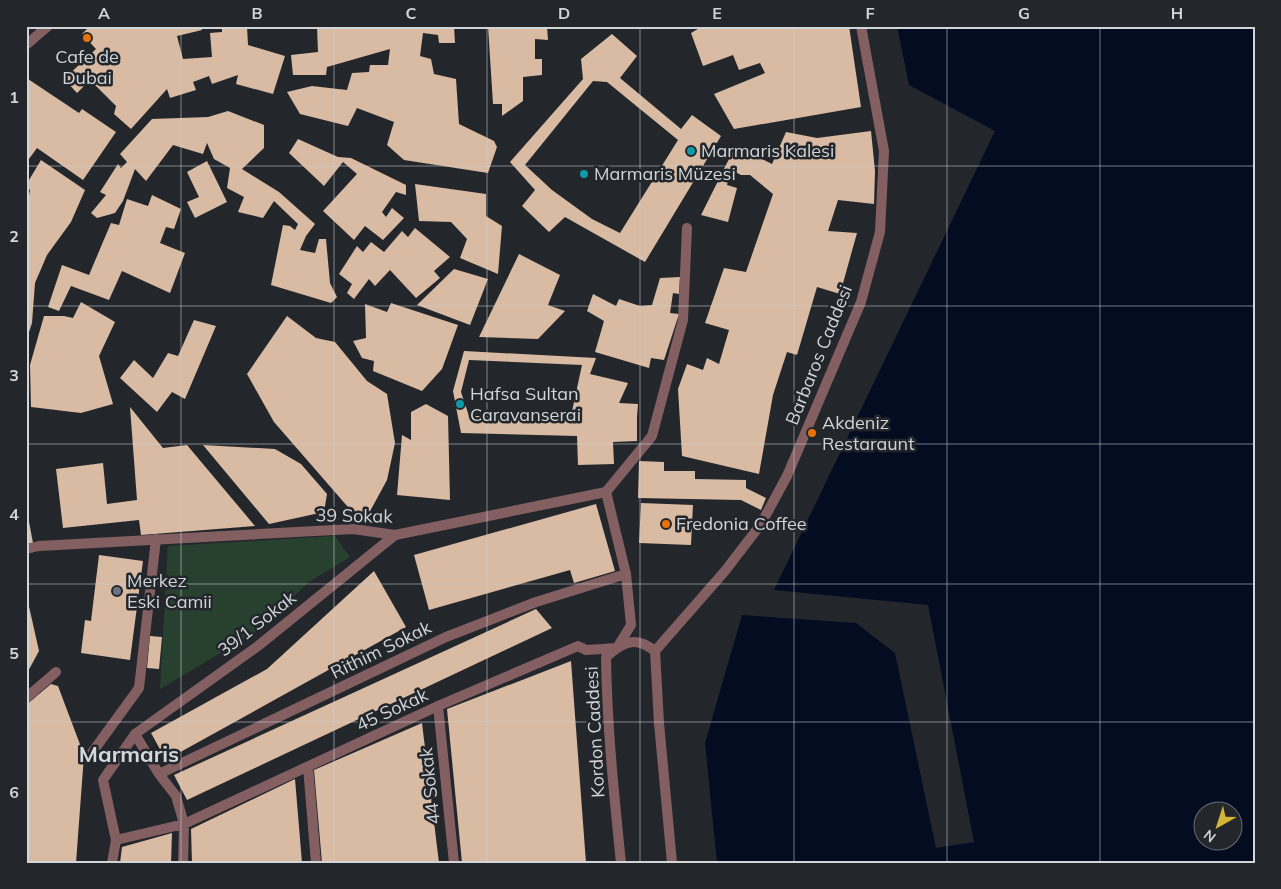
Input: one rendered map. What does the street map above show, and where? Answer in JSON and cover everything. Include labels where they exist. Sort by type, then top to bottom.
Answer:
[{"type":"street","points":[[26,45],[48,26]]},
{"type":"street","name":"Barbaros Caddesi","points":[[655,651],[725,571],[761,524],[787,476],[860,302],[880,232],[884,151],[861,26]]},
{"type":"street","points":[[618,648],[632,625],[626,574],[606,492],[652,436],[683,320],[687,228]]},
{"type":"street","name":"39 Sokak","points":[[26,549],[39,546],[353,529],[395,535],[606,492]]},
{"type":"street","name":"39/1 Sokak","points":[[116,840],[102,780],[135,734],[258,646],[395,535]]},
{"type":"street","points":[[91,754],[139,688],[156,539]]},
{"type":"street","name":"Rithim Sokak","points":[[159,774],[446,637],[536,602],[626,574]]},
{"type":"street","name":"Kordon Caddesi","points":[[621,863],[610,754],[606,699],[606,657],[628,643],[640,643],[655,651]]},
{"type":"street","name":"45 Sokak","points":[[116,840],[184,824],[438,706],[578,646],[586,650],[618,648]]},
{"type":"street","points":[[655,651],[659,723],[672,863]]},
{"type":"street","points":[[26,698],[56,672]]},
{"type":"street","name":"44 Sokak","points":[[438,706],[454,863]]},
{"type":"street","points":[[135,734],[159,774],[176,796],[184,824],[183,863]]},
{"type":"street","points":[[308,766],[316,863]]},
{"type":"street","points":[[112,863],[116,840]]},
{"type":"green space","points":[[335,536],[350,557],[309,582],[256,632],[160,689],[168,546]]},
{"type":"water","points":[[897,26],[1255,26],[1255,863],[717,863],[705,743],[742,615],[856,623],[895,653],[936,848],[974,842],[928,605],[774,590],[995,131],[909,85]]},
{"type":"building","points":[[90,26],[200,26],[202,30],[177,36],[183,59],[212,57],[210,33],[222,32],[222,26],[247,26],[248,45],[285,56],[273,94],[236,84],[238,75],[212,84],[209,76],[193,82],[196,90],[170,98],[167,89],[131,129],[114,114],[116,106],[90,80],[77,93],[64,79],[96,49],[82,34]]},
{"type":"building","points":[[317,26],[454,26],[455,43],[439,43],[438,35],[423,33],[420,56],[431,59],[434,74],[456,79],[459,124],[494,141],[497,147],[488,173],[404,160],[387,145],[394,122],[357,108],[348,126],[300,114],[287,92],[312,86],[347,90],[352,73],[369,72],[370,65],[388,65],[390,49],[327,67],[326,75],[293,75],[291,55],[318,52]]},
{"type":"building","points":[[488,26],[547,27],[548,40],[535,39],[535,59],[542,59],[542,75],[523,77],[523,101],[502,116],[502,104],[493,104]]},
{"type":"building","points":[[703,26],[849,26],[861,107],[734,129],[714,94],[765,73],[760,63],[739,70],[733,55],[703,66],[691,33]]},
{"type":"building","name":"Marmaris Kalesi","points":[[612,34],[637,56],[620,78],[681,129],[692,115],[721,136],[645,262],[565,217],[549,232],[522,206],[535,190],[510,162],[583,79],[581,59]],"holes":[[[593,81],[607,82],[678,140],[620,233],[592,219],[552,190],[525,165]]]},
{"type":"building","points":[[28,79],[79,113],[82,109],[116,132],[83,180],[37,148],[26,163],[26,81]]},
{"type":"building","points":[[228,111],[264,125],[264,148],[242,169],[279,192],[315,224],[306,236],[300,250],[315,253],[319,239],[326,239],[330,283],[337,297],[331,303],[271,285],[283,225],[290,226],[295,230],[298,224],[274,201],[263,218],[238,212],[244,197],[227,188],[230,168],[214,159],[207,143],[203,154],[173,145],[146,181],[135,169],[123,201],[115,213],[97,218],[91,213],[106,195],[100,192],[118,164],[121,168],[127,162],[120,154],[152,119],[208,117]]},
{"type":"building","points":[[871,131],[875,171],[874,204],[838,200],[828,231],[857,233],[840,294],[817,287],[797,355],[787,352],[773,395],[759,474],[682,456],[678,389],[687,364],[703,370],[707,358],[719,364],[729,330],[705,323],[724,268],[746,272],[773,194],[750,175],[741,175],[730,169],[727,185],[737,188],[728,222],[701,215],[735,147],[772,164],[786,132],[817,138]]},
{"type":"building","points":[[298,139],[338,157],[351,158],[406,185],[406,195],[396,192],[382,212],[386,217],[392,208],[404,218],[383,240],[365,226],[354,240],[323,211],[357,174],[343,162],[324,186],[289,153]]},
{"type":"building","points":[[41,160],[85,190],[71,222],[47,255],[35,283],[32,323],[27,338],[26,210],[30,190],[26,185]]},
{"type":"building","points":[[207,161],[227,202],[195,218],[187,202],[199,197],[187,172]]},
{"type":"building","points":[[415,184],[486,194],[486,216],[502,226],[498,274],[460,258],[467,239],[451,222],[419,221]]},
{"type":"building","points":[[152,195],[181,209],[174,229],[166,227],[160,243],[185,253],[170,293],[122,271],[109,300],[71,286],[59,311],[48,307],[62,265],[89,275],[111,223],[119,225],[127,199],[148,206]]},
{"type":"building","points":[[415,228],[450,257],[434,271],[440,278],[416,298],[390,270],[375,286],[369,279],[354,299],[347,293],[352,284],[339,274],[357,246],[363,252],[371,242],[384,252],[402,231],[408,237]]},
{"type":"building","points":[[519,254],[560,275],[548,305],[565,311],[538,339],[479,337]]},
{"type":"building","points":[[454,269],[488,279],[470,325],[417,305]]},
{"type":"building","points":[[680,277],[679,294],[673,293],[670,313],[679,314],[664,360],[651,358],[649,368],[595,352],[604,321],[587,311],[593,294],[616,306],[619,299],[640,306],[652,305],[660,278]]},
{"type":"building","points":[[81,302],[115,322],[99,356],[113,404],[81,413],[31,407],[30,365],[44,316],[73,318]]},
{"type":"building","points":[[391,303],[458,325],[442,369],[422,391],[373,371],[374,361],[362,358],[353,341],[366,338],[365,304],[387,312]]},
{"type":"building","points":[[287,316],[316,338],[335,342],[367,381],[387,394],[395,443],[387,480],[368,515],[354,514],[274,422],[247,374]]},
{"type":"building","points":[[194,320],[216,326],[185,399],[172,392],[157,412],[120,378],[134,360],[153,378],[168,353],[178,356]]},
{"type":"building","points":[[464,351],[596,358],[590,374],[628,383],[619,403],[638,404],[637,441],[613,442],[614,464],[578,465],[577,436],[461,433],[453,391]],"holes":[[[469,360],[582,365],[571,416],[469,416],[461,392]]]},
{"type":"building","points":[[426,404],[448,416],[450,500],[397,495],[402,435],[411,440],[411,412]]},
{"type":"building","points":[[130,407],[163,448],[187,445],[255,526],[141,535],[139,520],[63,528],[56,469],[103,463],[107,504],[137,500]]},
{"type":"building","points":[[203,445],[275,449],[301,464],[327,494],[324,512],[269,524]]},
{"type":"building","points":[[639,461],[664,462],[664,471],[695,471],[695,479],[746,480],[746,488],[766,498],[761,510],[741,500],[638,498]]},
{"type":"building","name":"Fredonia Coffee","points":[[641,503],[693,505],[691,545],[639,543]]},
{"type":"building","points":[[596,504],[615,571],[574,583],[570,570],[429,610],[414,555]]},
{"type":"building","points":[[27,511],[33,543],[26,543]]},
{"type":"building","name":"Merkez Eski Camii","points":[[99,555],[143,561],[130,660],[81,653],[85,620],[91,621]]},
{"type":"building","points":[[374,571],[406,627],[166,760],[151,733],[267,669]]},
{"type":"building","points":[[26,593],[39,651],[26,675]]},
{"type":"building","points":[[536,609],[552,628],[187,800],[174,775]]},
{"type":"building","points":[[150,636],[162,637],[159,669],[147,668]]},
{"type":"building","points":[[571,661],[586,863],[462,863],[447,709]]},
{"type":"building","points":[[51,684],[58,686],[84,755],[76,863],[26,863],[26,705]]},
{"type":"building","points":[[422,723],[439,863],[322,863],[314,770]]},
{"type":"building","points":[[295,779],[302,863],[192,863],[191,829]]},
{"type":"building","points":[[172,833],[171,863],[120,863],[122,847]]},
{"type":"place","name":"Cafe de Dubai","points":[[87,38]]},
{"type":"place","name":"Marmaris Kalesi","points":[[691,151]]},
{"type":"place","name":"Marmaris Müzesi","points":[[584,174]]},
{"type":"place","name":"Hafsa Sultan Caravanserai","points":[[460,404]]},
{"type":"place","name":"Akdeniz Restaraunt","points":[[812,433]]},
{"type":"place","name":"Fredonia Coffee","points":[[666,524]]},
{"type":"place","name":"Merkez Eski Camii","points":[[117,591]]},
{"type":"district","name":"Marmaris","points":[[129,754]]}]
